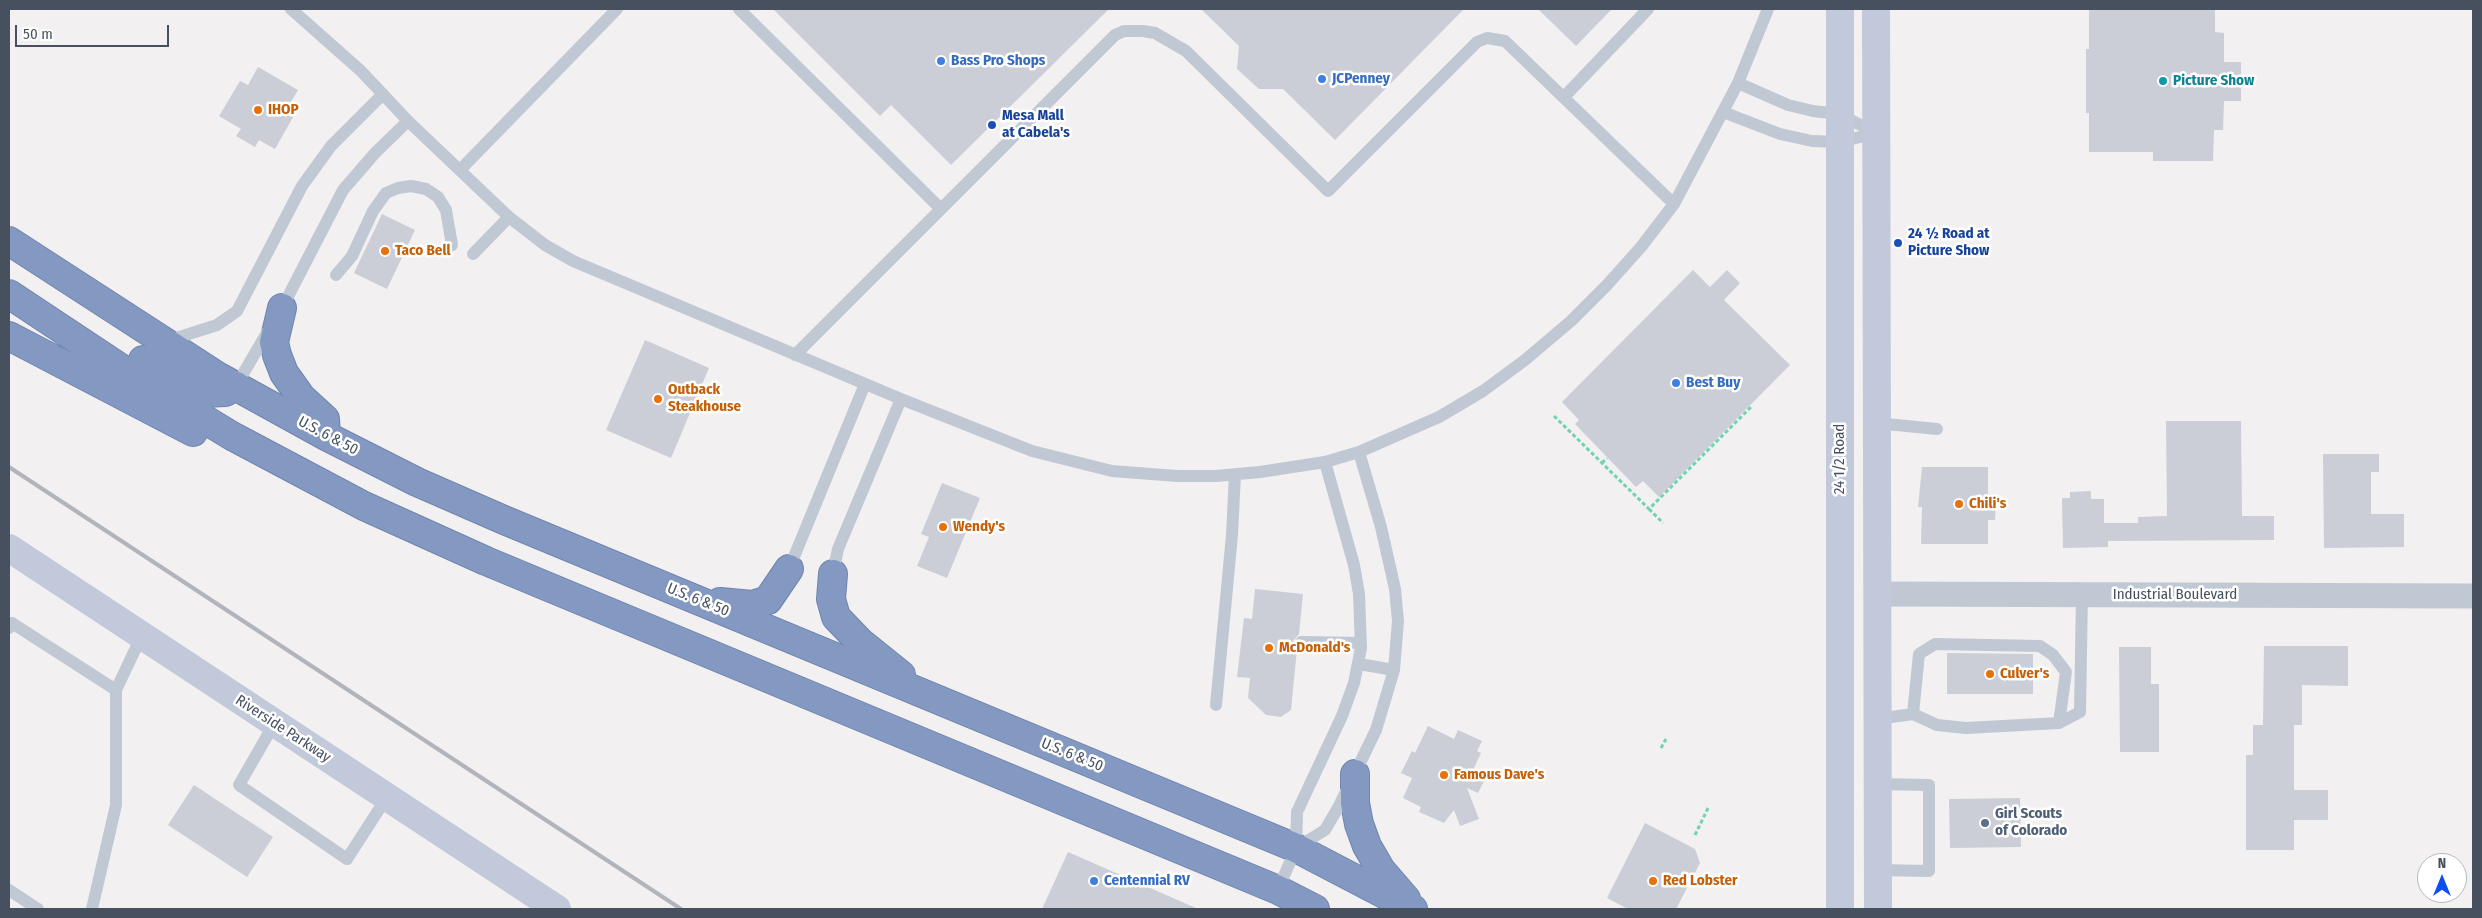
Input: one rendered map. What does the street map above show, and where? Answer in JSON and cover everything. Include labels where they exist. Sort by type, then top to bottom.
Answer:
[{"type":"highway","name":"U.S. 6 & 50","points":[[9,241],[236,386],[326,436],[443,494],[1296,848],[1413,909]]},
{"type":"highway","points":[[9,275],[136,356],[192,388],[216,394],[236,386]]},
{"type":"highway","points":[[9,294],[125,371],[232,436],[364,506]]},
{"type":"highway","points":[[282,308],[274,342],[277,355],[284,373],[301,397],[325,419],[326,436]]},
{"type":"highway","points":[[9,336],[207,438],[486,561],[1278,890],[1315,909]]},
{"type":"highway","points":[[683,594],[730,604],[752,606],[768,600],[789,569]]},
{"type":"highway","points":[[833,574],[831,599],[836,617],[860,642],[928,696]]},
{"type":"highway","points":[[1355,774],[1354,803],[1358,824],[1366,846],[1381,870],[1401,895],[1420,909]]},
{"type":"main road","name":"24 1/2 Road","points":[[1840,9],[1840,909]]},
{"type":"main road","points":[[1876,9],[1878,909]]},
{"type":"main road","points":[[1840,446],[1849,477],[1856,561],[1866,585],[1877,594]]},
{"type":"main road","name":"Riverside Parkway","points":[[9,548],[557,909]]},
{"type":"main road","points":[[1840,584],[1852,594],[1858,605],[1867,686],[1877,719]]},
{"type":"street","name":"Industrial Boulevard","points":[[1877,594],[2473,596]]},
{"type":"lane","points":[[291,9],[332,44],[408,121],[509,217],[545,245],[574,261],[901,399],[1025,448],[1112,471],[1177,476],[1235,474],[1326,462],[1358,452],[1439,417],[1483,391],[1526,360],[1570,322],[1607,285],[1642,246],[1674,204],[1738,83],[1768,9]]},
{"type":"lane","points":[[460,170],[617,9]]},
{"type":"lane","points":[[739,9],[941,209]]},
{"type":"lane","points":[[1564,97],[1648,9]]},
{"type":"lane","points":[[795,355],[1115,35],[1124,31],[1155,33],[1186,52],[1328,191],[1478,42],[1486,38],[1505,41],[1674,204]]},
{"type":"lane","points":[[1738,83],[1788,105],[1813,111],[1839,114],[1876,133]]},
{"type":"lane","points":[[165,342],[217,325],[237,311],[302,186],[331,146],[383,94]]},
{"type":"lane","points":[[1723,112],[1780,134],[1812,141],[1840,142],[1876,133]]},
{"type":"lane","points":[[236,386],[282,308],[343,190],[374,153],[408,121]]},
{"type":"lane","points":[[336,275],[352,256],[373,211],[386,193],[398,188],[411,186],[426,189],[438,197],[446,210],[450,223],[452,245]]},
{"type":"lane","points":[[473,254],[509,217]]},
{"type":"lane","points":[[789,569],[866,384]]},
{"type":"lane","points":[[833,574],[838,549],[901,399]]},
{"type":"lane","points":[[1876,423],[1937,429]]},
{"type":"lane","points":[[1296,848],[1326,830],[1376,730],[1394,670],[1398,620],[1395,589],[1382,527],[1358,452]]},
{"type":"lane","points":[[1278,890],[1296,848],[1297,812],[1342,716],[1359,664],[1361,644],[1359,594],[1354,565],[1326,462]]},
{"type":"lane","points":[[1216,705],[1232,535],[1235,474]]},
{"type":"lane","points":[[1877,719],[1913,714],[1937,725],[1966,728],[2059,723],[2080,712],[2082,594]]},
{"type":"lane","points":[[10,624],[116,690]]},
{"type":"lane","points":[[92,909],[116,805],[116,690],[142,635]]},
{"type":"lane","points":[[1301,642],[1361,644]]},
{"type":"lane","points":[[1913,714],[1919,654],[1935,644],[2040,646],[2053,655],[2066,672],[2059,723]]},
{"type":"lane","points":[[1359,664],[1394,670]]},
{"type":"lane","points":[[274,724],[239,785],[347,859],[387,797]]},
{"type":"lane","points":[[1878,784],[1929,785],[1929,871],[1878,870]]},
{"type":"lane","points":[[9,890],[38,909]]},
{"type":"path","points":[[1649,509],[1752,406]]},
{"type":"path","points":[[1554,416],[1663,523]]},
{"type":"path","points":[[1602,463],[1607,458]]},
{"type":"path","points":[[1661,748],[1666,739]]},
{"type":"path","points":[[1694,835],[1708,808]]},
{"type":"building","name":"Bass Pro Shops","points":[[773,9],[1109,9],[951,165],[891,105],[880,116]]},
{"type":"building","name":"JCPenney","points":[[1201,9],[1464,9],[1335,140],[1283,89],[1259,89],[1237,69],[1239,46]]},
{"type":"building","points":[[1538,9],[1612,9],[1576,46]]},
{"type":"building","name":"Picture Show","points":[[2089,9],[2215,9],[2215,32],[2224,33],[2224,62],[2241,62],[2241,101],[2224,101],[2223,130],[2214,130],[2213,161],[2153,161],[2153,152],[2089,152],[2089,113],[2086,113],[2086,49],[2089,49]]},
{"type":"building","name":"IHOP","points":[[258,67],[298,90],[288,107],[296,112],[275,149],[259,140],[255,147],[236,136],[241,129],[219,116],[240,81],[248,85]]},
{"type":"building","name":"Taco Bell","points":[[382,214],[415,230],[387,289],[354,273]]},
{"type":"building","name":"Best Buy","points":[[1693,270],[1710,287],[1727,270],[1740,283],[1724,300],[1790,365],[1659,497],[1643,481],[1636,487],[1575,424],[1579,420],[1562,402]]},
{"type":"building","name":"Outback Steakhouse","points":[[645,340],[709,368],[671,458],[606,430]]},
{"type":"building","points":[[2166,421],[2241,421],[2242,516],[2274,516],[2274,540],[2108,541],[2108,547],[2063,548],[2062,498],[2070,498],[2070,492],[2091,491],[2091,499],[2104,499],[2104,523],[2138,523],[2138,517],[2167,516]]},
{"type":"building","points":[[2323,454],[2379,454],[2379,472],[2371,472],[2371,514],[2404,514],[2404,547],[2324,548]]},
{"type":"building","name":"Chili's","points":[[1922,467],[1988,467],[1988,494],[1995,494],[1996,501],[1995,520],[1988,520],[1988,544],[1921,544],[1922,507],[1918,507]]},
{"type":"building","name":"Wendy's","points":[[942,483],[980,498],[947,578],[917,566],[929,537],[921,534]]},
{"type":"building","name":"McDonald's","points":[[1255,589],[1303,594],[1299,634],[1293,641],[1297,649],[1291,710],[1281,717],[1266,715],[1248,698],[1250,678],[1237,677],[1244,618],[1252,619]]},
{"type":"building","points":[[2264,646],[2348,646],[2348,686],[2302,685],[2302,725],[2294,725],[2294,790],[2328,790],[2328,820],[2294,820],[2294,850],[2246,850],[2246,755],[2253,755],[2253,725],[2263,725]]},
{"type":"building","points":[[2119,647],[2151,647],[2151,684],[2159,684],[2159,752],[2120,752]]},
{"type":"building","name":"Culver's","points":[[1947,653],[2033,654],[2033,694],[1947,694]]},
{"type":"building","name":"Famous Dave's","points":[[1428,726],[1454,739],[1458,730],[1482,741],[1477,751],[1481,753],[1473,770],[1486,777],[1478,793],[1467,788],[1479,819],[1460,826],[1454,810],[1444,823],[1419,812],[1421,807],[1403,798],[1412,778],[1401,773],[1412,751],[1415,753]]},
{"type":"building","points":[[194,785],[273,837],[247,877],[168,825]]},
{"type":"building","name":"Girl Scouts of Colorado","points":[[2020,798],[2021,847],[1950,848],[1949,799]]},
{"type":"building","name":"Red Lobster","points":[[1645,823],[1695,849],[1700,863],[1676,909],[1628,909],[1607,898]]},
{"type":"building","name":"Centennial RV","points":[[1068,852],[1198,909],[1042,909]]},
{"type":"railway","points":[[9,467],[681,909]]},
{"type":"place","name":"Bass Pro Shops","points":[[941,61]]},
{"type":"place","name":"JCPenney","points":[[1322,79]]},
{"type":"place","name":"Picture Show","points":[[2163,81]]},
{"type":"place","name":"IHOP","points":[[258,110]]},
{"type":"place","name":"Mesa Mall at Cabela's","points":[[992,125]]},
{"type":"place","name":"24 ½ Road at Picture Show","points":[[1898,243]]},
{"type":"place","name":"Taco Bell","points":[[385,251]]},
{"type":"place","name":"Best Buy","points":[[1676,383]]},
{"type":"place","name":"Outback Steakhouse","points":[[658,399]]},
{"type":"place","name":"Chili's","points":[[1959,504]]},
{"type":"place","name":"Wendy's","points":[[943,527]]},
{"type":"place","name":"McDonald's","points":[[1269,648]]},
{"type":"place","name":"Culver's","points":[[1990,674]]},
{"type":"place","name":"Famous Dave's","points":[[1444,775]]},
{"type":"place","name":"Girl Scouts of Colorado","points":[[1985,823]]},
{"type":"place","name":"Centennial RV","points":[[1094,881]]},
{"type":"place","name":"Red Lobster","points":[[1653,881]]}]
